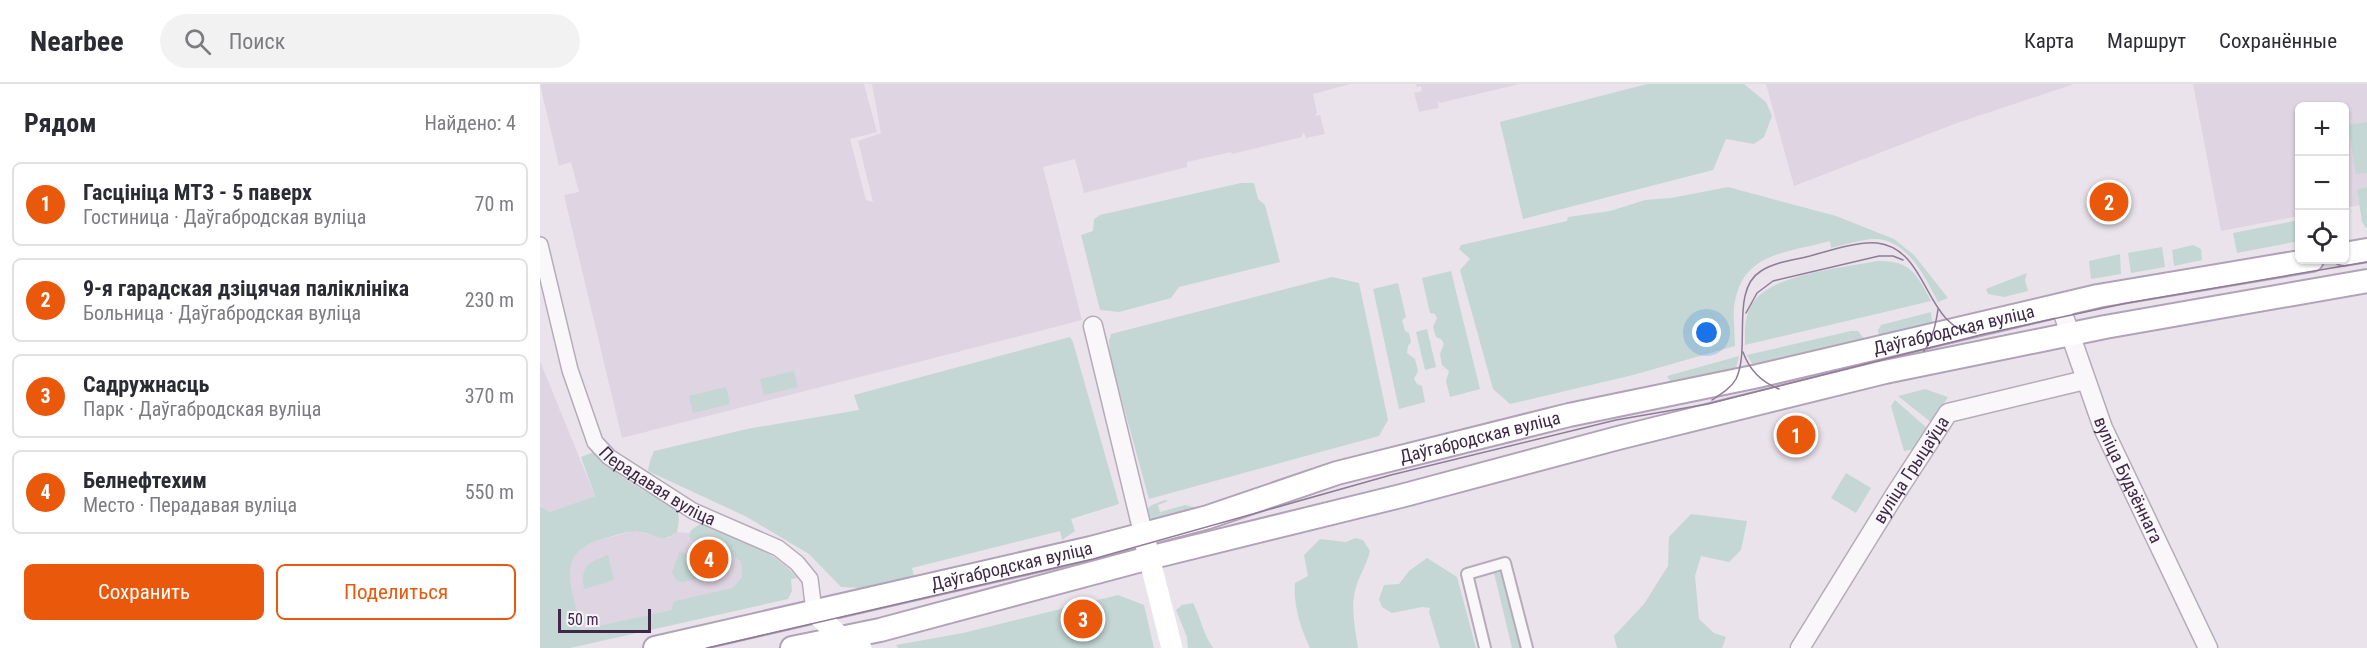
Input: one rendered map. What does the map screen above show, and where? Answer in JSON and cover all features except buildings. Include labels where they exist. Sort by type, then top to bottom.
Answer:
[{"type":"main road","points":[[2349,253],[2367,250]]},
{"type":"main road","name":"Даўгабродская вуліца","points":[[655,648],[1091,548],[1208,517],[1337,473],[1569,416],[1758,376],[2098,296],[2295,263]]},
{"type":"main road","name":"Даўгабродская вуліца","points":[[804,647],[1401,496],[1617,438],[1885,372],[2071,334],[2367,281]]},
{"type":"main road","points":[[1143,533],[1172,648]]},
{"type":"main road","points":[[814,611],[841,638],[861,648]]},
{"type":"main road","name":"Перадавая вуліца","points":[[804,647],[814,611]]},
{"type":"street","name":"Перадавая вуліца","points":[[540,245],[570,370],[596,442],[609,457],[693,511],[777,548],[797,563],[810,579],[814,611]]},
{"type":"street","name":"вуліца Будзённага","points":[[2060,305],[2103,428],[2208,648]]},
{"type":"street","points":[[1093,326],[1143,533]]},
{"type":"street","name":"вуліца Грыцаўца","points":[[1800,648],[1911,467],[1948,413],[2085,380]]},
{"type":"street","points":[[1485,648],[1467,574],[1505,563],[1527,648]]},
{"type":"shaded area","points":[[540,84],[864,84],[877,132],[850,139],[866,200],[873,202],[858,141],[881,133],[872,84],[1350,84],[1313,94],[1317,113],[1315,116],[1320,115],[1325,134],[1306,138],[1304,133],[1302,137],[1187,162],[1187,167],[1084,193],[1075,159],[1043,167],[1082,320],[622,438],[564,195],[579,192],[571,162],[559,166]]},
{"type":"shaded area","points":[[1416,84],[1519,84],[1440,103],[1437,100],[1439,108],[1419,112],[1414,93],[1422,91],[1421,86],[1417,87]]},
{"type":"shaded area","points":[[1647,84],[1744,84],[1766,102],[1772,116],[1764,137],[1754,144],[1726,139],[1713,170],[1523,219],[1500,122]]},
{"type":"shaded area","points":[[1766,84],[2074,84],[1957,123],[1794,186]]},
{"type":"shaded area","points":[[2193,84],[2367,84],[2367,187],[2357,189],[2360,205],[2349,207],[2349,102],[2295,102],[2295,217],[2221,231]]},
{"type":"shaded area","points":[[2367,122],[2367,173],[2356,174],[2349,125]]},
{"type":"shaded area","points":[[1241,183],[1254,183],[1258,199],[1265,205],[1280,262],[1179,287],[1171,298],[1119,312],[1100,310],[1081,235],[1093,231],[1094,219],[1100,215]]},
{"type":"shaded area","points":[[1728,187],[1836,216],[1894,239],[1914,255],[1948,298],[1938,302],[1921,271],[1896,245],[1885,240],[1873,239],[1831,248],[1830,241],[1767,258],[1745,276],[1738,290],[1734,309],[1735,346],[1633,375],[1510,404],[1493,389],[1460,270],[1470,259],[1459,249],[1461,245],[1567,221],[1568,217],[1610,211],[1645,200],[1671,198]]},
{"type":"shaded area","points":[[2367,187],[2366,228],[2362,222],[2357,189]]},
{"type":"shaded area","points":[[2295,221],[2295,242],[2237,253],[2233,233]]},
{"type":"shaded area","points":[[2193,245],[2201,249],[2202,260],[2174,266],[2172,250]]},
{"type":"shaded area","points":[[2162,247],[2165,267],[2131,273],[2128,253]]},
{"type":"shaded area","points":[[2120,254],[2121,274],[2091,279],[2089,261]]},
{"type":"shaded area","points":[[1877,261],[1897,263],[1911,270],[1931,301],[1745,345],[1748,314],[1752,304],[1761,294],[1790,279]]},
{"type":"shaded area","points":[[1451,271],[1480,389],[1450,397],[1446,381],[1449,371],[1442,365],[1440,354],[1444,344],[1436,337],[1433,327],[1437,318],[1435,314],[1430,313],[1422,278]]},
{"type":"shaded area","points":[[2027,273],[2025,280],[2028,291],[2004,297],[1988,294],[1986,289]]},
{"type":"shaded area","points":[[1332,277],[1359,283],[1388,420],[1379,436],[1149,499],[1110,357],[1111,334]]},
{"type":"shaded area","points":[[1398,283],[1406,317],[1402,320],[1411,342],[1407,353],[1415,359],[1418,371],[1414,379],[1422,386],[1425,402],[1399,409],[1373,289]]},
{"type":"shaded area","points":[[1931,312],[1932,323],[1879,336],[1878,330],[1881,325]]},
{"type":"shaded area","points":[[1427,329],[1436,367],[1425,370],[1416,332]]},
{"type":"shaded area","points":[[1858,331],[1866,341],[1754,367],[1747,355]]},
{"type":"shaded area","points":[[1070,337],[1119,504],[1071,519],[1075,531],[1062,540],[1060,531],[912,568],[914,577],[863,588],[841,587],[809,554],[747,517],[648,471],[654,451],[747,429],[859,410],[854,395]]},
{"type":"shaded area","points":[[1739,356],[1735,372],[1672,384],[1667,376]]},
{"type":"shaded area","points":[[540,361],[595,496],[550,512],[540,506]]},
{"type":"shaded area","points":[[794,371],[798,387],[764,395],[760,379]]},
{"type":"shaded area","points":[[726,387],[730,404],[693,413],[689,396]]},
{"type":"shaded area","points":[[1925,389],[1948,397],[1932,423],[1898,396]]},
{"type":"shaded area","points":[[1895,400],[1927,428],[1915,449],[1904,451],[1891,406]]},
{"type":"shaded area","points":[[594,452],[630,482],[670,503],[676,508],[679,521],[677,532],[666,538],[639,532],[626,533],[587,545],[576,554],[571,564],[570,575],[581,630],[671,610],[674,601],[732,588],[742,577],[741,562],[718,547],[705,541],[692,540],[689,537],[696,526],[704,522],[754,545],[788,568],[797,578],[791,579],[792,591],[788,599],[570,648],[540,648],[540,506],[550,512],[595,496],[581,457]]},
{"type":"shaded area","points":[[1846,473],[1871,488],[1856,513],[1831,498]]},
{"type":"shaded area","points":[[1165,500],[1168,501],[1158,505],[1160,512],[1185,505],[1198,508],[1154,522],[1148,516],[1147,509]]},
{"type":"shaded area","points":[[1691,514],[1747,521],[1741,550],[1729,562],[1701,556],[1695,576],[1699,619],[1714,633],[1726,637],[1722,648],[1617,648],[1614,636],[1644,604],[1668,566],[1669,537]]},
{"type":"shaded area","points":[[633,531],[669,538],[677,532],[689,533],[689,537],[701,540],[741,562],[742,577],[732,588],[675,601],[671,610],[580,631],[568,573],[575,554],[596,541]]},
{"type":"shaded area","points":[[1355,538],[1363,540],[1370,551],[1353,602],[1358,648],[1310,648],[1295,600],[1295,583],[1308,576],[1304,555],[1320,539],[1346,542]]},
{"type":"shaded area","points":[[680,551],[692,558],[689,566],[712,575],[683,582],[677,581],[672,573]]},
{"type":"shaded area","points":[[608,555],[614,580],[584,589],[584,575],[587,566]]},
{"type":"shaded area","points":[[1427,558],[1457,577],[1476,648],[1440,648],[1429,612],[1430,608],[1422,607],[1392,613],[1382,607],[1379,599],[1384,585],[1399,584],[1409,571]]},
{"type":"shaded area","points":[[1503,572],[1521,648],[1512,648],[1494,573]]},
{"type":"shaded area","points":[[1118,595],[1144,605],[1154,648],[898,648],[896,645],[963,633]]},
{"type":"shaded area","points":[[1193,603],[1213,648],[1188,648],[1187,637],[1176,610],[1182,605]]},
{"type":"tram line","points":[[1712,400],[1729,388],[1736,379],[1742,352],[1743,305],[1746,292],[1752,280],[1772,265],[1861,243],[1877,243],[1894,248],[1908,259],[1946,319],[1959,329],[1976,333]]},
{"type":"tram line","points":[[1746,313],[1757,293],[1773,281],[1879,256],[1893,256],[1903,260]]},
{"type":"tram line","points":[[707,648],[1093,559],[1391,475],[1616,420],[1708,404],[1984,334],[2127,303],[2367,262]]},
{"type":"tram line","points":[[1924,351],[1934,331],[1938,309]]},
{"type":"tram line","points":[[1743,352],[1756,374],[1779,389]]},
{"type":"place","name":"9-я гарадская дзіцячая паліклініка","points":[[2109,202]]},
{"type":"place","name":"Гасцініца МТЗ - 5 паверх","points":[[1796,435]]},
{"type":"place","name":"Белнефтехим","points":[[709,559]]},
{"type":"place","name":"Садружнасць","points":[[1083,619]]}]
